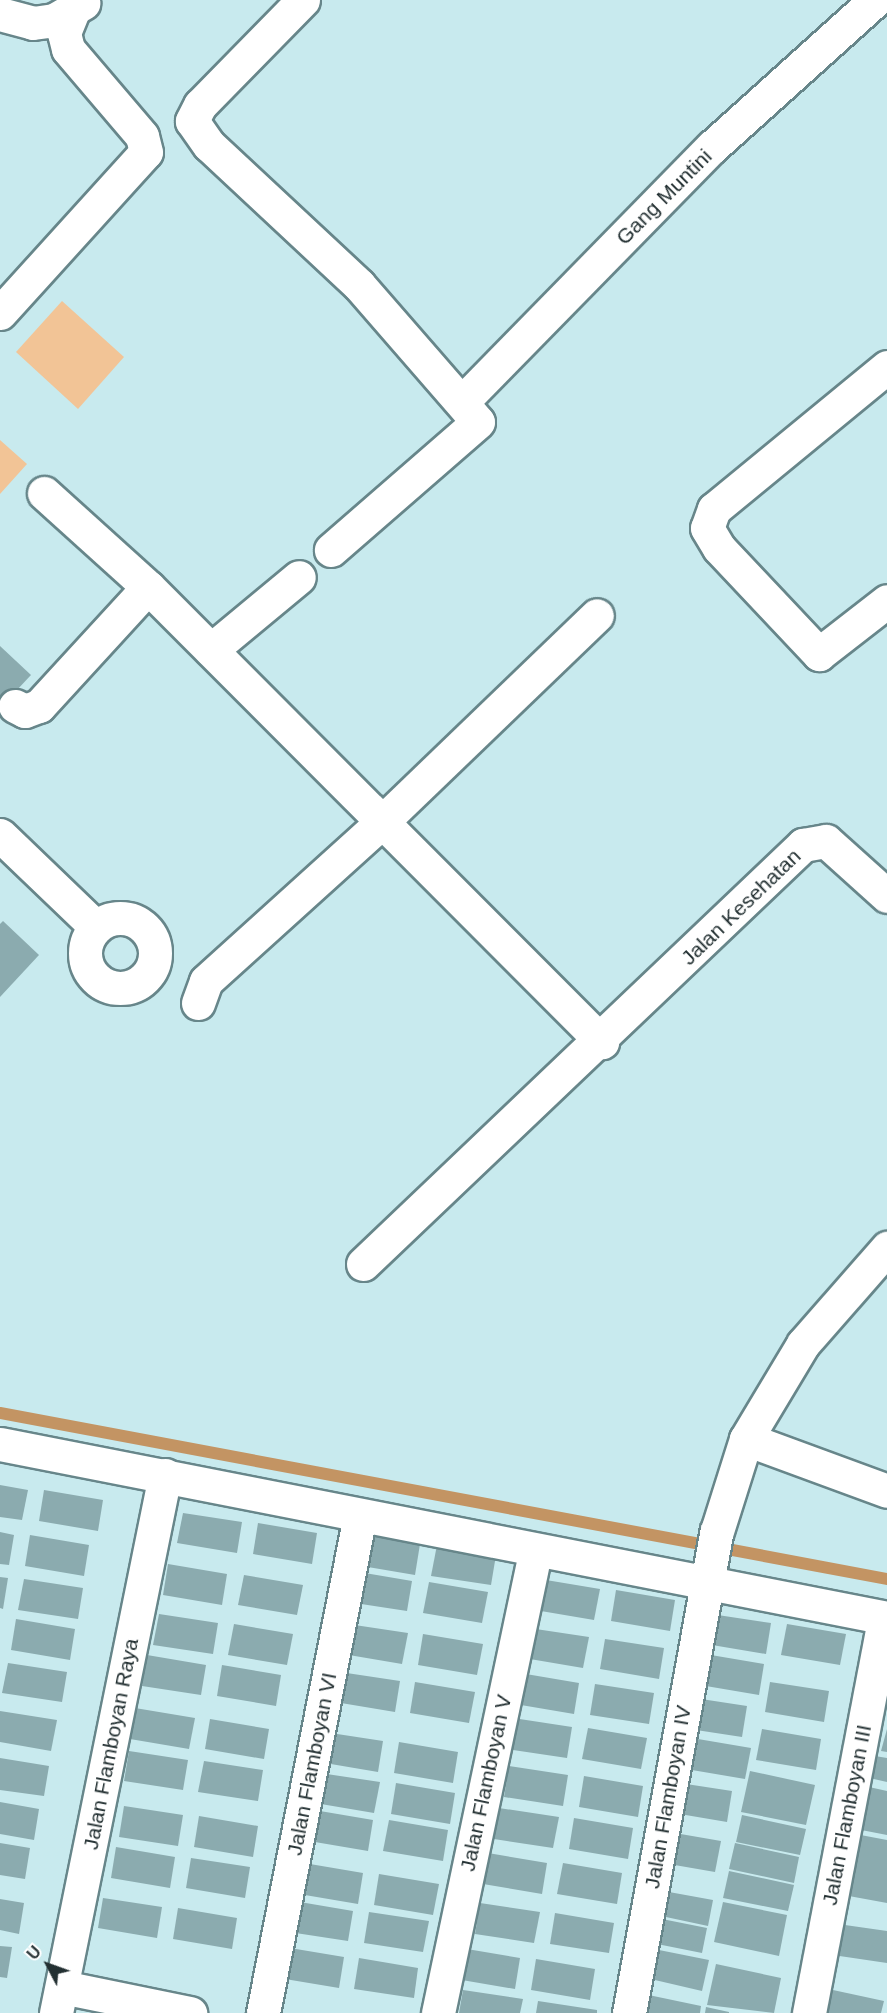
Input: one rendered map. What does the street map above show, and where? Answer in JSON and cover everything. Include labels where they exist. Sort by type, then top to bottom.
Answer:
[{"type":"street","points":[[303,0],[200,105],[192,121],[209,145],[359,285],[462,402],[477,425],[331,550]]},
{"type":"street","name":"Gang Muntini","points":[[462,402],[712,147],[874,0]]},
{"type":"street","points":[[0,14],[33,23],[80,6]]},
{"type":"street","points":[[0,313],[146,152],[142,136],[68,49],[64,33],[80,6]]},
{"type":"street","points":[[887,367],[714,509],[707,528],[719,548],[819,654],[887,601]]},
{"type":"street","points":[[44,493],[148,587],[602,1042],[363,1264]]},
{"type":"street","points":[[211,650],[299,577]]},
{"type":"street","points":[[15,706],[25,711],[39,706],[148,587]]},
{"type":"street","points":[[198,1003],[206,981],[382,822],[597,615]]},
{"type":"street","points":[[0,835],[96,927]]},
{"type":"street","name":"Jalan Kesehatan","points":[[602,1042],[803,845],[826,841],[887,896]]},
{"type":"street","name":"Jalan Flamboyan IV","points":[[629,2013],[717,1531],[746,1439],[803,1344],[887,1248]]},
{"type":"street","points":[[746,1439],[887,1491]]},
{"type":"street","points":[[0,1444],[165,1474],[535,1552],[708,1581],[886,1618]]},
{"type":"street","name":"Jalan Flamboyan Raya","points":[[59,2000],[165,1474]]},
{"type":"street","name":"Jalan Flamboyan VI","points":[[263,2013],[360,1515]]},
{"type":"street","name":"Jalan Flamboyan V","points":[[438,2013],[535,1552]]},
{"type":"street","name":"Jalan Flamboyan III","points":[[808,2013],[886,1618]]},
{"type":"street","points":[[59,2000],[190,2013]]},
{"type":"shaded area","points":[[62,301],[124,357],[78,409],[16,352]]},
{"type":"shaded area","points":[[0,440],[27,464],[0,494]]},
{"type":"building","points":[[0,646],[31,675],[0,708]]},
{"type":"building","points":[[3,921],[39,955],[0,997],[0,924]]},
{"type":"building","points":[[0,1485],[28,1490],[22,1520],[0,1517]]},
{"type":"building","points":[[44,1490],[103,1500],[98,1531],[39,1521]]},
{"type":"building","points":[[183,1513],[242,1522],[237,1553],[177,1543]]},
{"type":"building","points":[[258,1523],[317,1533],[312,1564],[253,1554]]},
{"type":"building","points":[[0,1532],[14,1535],[9,1565],[0,1564]]},
{"type":"building","points":[[361,1534],[420,1544],[415,1575],[356,1565]]},
{"type":"building","points":[[30,1535],[89,1545],[84,1576],[25,1566]]},
{"type":"building","points":[[437,1545],[496,1555],[491,1585],[431,1576]]},
{"type":"building","points":[[168,1564],[227,1574],[222,1605],[163,1595]]},
{"type":"building","points":[[353,1571],[412,1581],[407,1611],[348,1602]]},
{"type":"building","points":[[244,1575],[303,1585],[297,1615],[238,1605]]},
{"type":"building","points":[[0,1577],[8,1578],[3,1609],[0,1608]]},
{"type":"building","points":[[24,1579],[83,1588],[78,1619],[18,1610]]},
{"type":"building","points":[[540,1579],[600,1589],[594,1620],[535,1610]]},
{"type":"building","points":[[429,1582],[488,1592],[482,1623],[423,1613]]},
{"type":"building","points":[[616,1590],[675,1600],[670,1631],[611,1621]]},
{"type":"building","points":[[159,1614],[218,1623],[213,1654],[153,1645]]},
{"type":"building","points":[[711,1614],[771,1623],[766,1654],[706,1644]]},
{"type":"building","points":[[16,1619],[75,1629],[70,1660],[11,1650]]},
{"type":"building","points":[[234,1624],[293,1634],[287,1665],[228,1655]]},
{"type":"building","points":[[348,1624],[408,1633],[402,1664],[343,1654]]},
{"type":"building","points":[[787,1624],[846,1634],[840,1665],[781,1655]]},
{"type":"building","points":[[529,1628],[589,1637],[583,1668],[524,1658]]},
{"type":"building","points":[[423,1634],[483,1644],[477,1675],[418,1665]]},
{"type":"building","points":[[605,1639],[664,1648],[659,1679],[600,1669]]},
{"type":"building","points":[[705,1654],[764,1664],[759,1695],[700,1685]]},
{"type":"building","points":[[147,1655],[206,1665],[201,1695],[142,1686]]},
{"type":"building","points":[[8,1663],[67,1672],[62,1702],[2,1693]]},
{"type":"building","points":[[222,1665],[281,1675],[276,1706],[217,1696]]},
{"type":"building","points":[[340,1672],[400,1681],[395,1712],[335,1702]]},
{"type":"building","points":[[520,1673],[579,1683],[574,1714],[515,1704]]},
{"type":"building","points":[[415,1682],[475,1692],[469,1723],[410,1713]]},
{"type":"building","points":[[770,1682],[829,1691],[824,1722],[765,1712]]},
{"type":"building","points":[[595,1684],[654,1693],[649,1724],[590,1715]]},
{"type":"building","points":[[688,1697],[747,1706],[742,1737],[683,1728]]},
{"type":"building","points":[[135,1708],[195,1718],[189,1749],[130,1739]]},
{"type":"building","points":[[0,1711],[57,1720],[51,1751],[0,1742]]},
{"type":"building","points":[[513,1718],[572,1727],[567,1758],[507,1749]]},
{"type":"building","points":[[210,1719],[269,1729],[264,1759],[205,1749]]},
{"type":"building","points":[[588,1728],[647,1738],[641,1769],[582,1759]]},
{"type":"building","points":[[762,1729],[821,1739],[816,1770],[756,1760]]},
{"type":"building","points":[[887,1729],[887,1752],[881,1751]]},
{"type":"building","points":[[324,1732],[383,1741],[378,1772],[319,1762]]},
{"type":"building","points":[[692,1738],[751,1748],[745,1779],[686,1769]]},
{"type":"building","points":[[399,1742],[458,1752],[453,1783],[394,1773]]},
{"type":"building","points":[[129,1751],[188,1760],[183,1790],[124,1781]]},
{"type":"building","points":[[869,1755],[887,1758],[887,1782],[865,1777]]},
{"type":"building","points":[[0,1758],[49,1766],[44,1796],[0,1790]]},
{"type":"building","points":[[204,1761],[263,1770],[258,1801],[198,1792]]},
{"type":"building","points":[[509,1766],[568,1775],[563,1806],[504,1797]]},
{"type":"building","points":[[750,1771],[815,1785],[806,1825],[741,1812]]},
{"type":"building","points":[[320,1773],[380,1782],[374,1813],[315,1803]]},
{"type":"building","points":[[584,1776],[643,1786],[638,1817],[579,1807]]},
{"type":"building","points":[[673,1782],[732,1791],[727,1822],[668,1812]]},
{"type":"building","points":[[396,1783],[455,1793],[450,1824],[391,1814]]},
{"type":"building","points":[[860,1785],[887,1791],[887,1835],[851,1828]]},
{"type":"building","points":[[0,1802],[39,1809],[34,1840],[0,1834]]},
{"type":"building","points":[[124,1806],[183,1815],[178,1846],[119,1837]]},
{"type":"building","points":[[499,1808],[559,1817],[553,1848],[494,1839]]},
{"type":"building","points":[[314,1810],[373,1820],[368,1851],[309,1841]]},
{"type":"building","points":[[742,1815],[806,1829],[800,1855],[736,1842]]},
{"type":"building","points":[[199,1816],[258,1826],[253,1857],[194,1847]]},
{"type":"building","points":[[574,1818],[633,1828],[628,1859],[569,1849]]},
{"type":"building","points":[[389,1820],[448,1830],[443,1861],[383,1851]]},
{"type":"building","points":[[669,1832],[721,1841],[715,1872],[663,1863]]},
{"type":"building","points":[[850,1833],[887,1840],[887,1903],[838,1894]]},
{"type":"building","points":[[0,1843],[30,1848],[25,1879],[0,1875]]},
{"type":"building","points":[[735,1843],[799,1857],[794,1883],[729,1869]]},
{"type":"building","points":[[116,1847],[175,1857],[170,1888],[111,1878]]},
{"type":"building","points":[[488,1853],[547,1863],[542,1894],[483,1884]]},
{"type":"building","points":[[191,1858],[250,1867],[245,1898],[186,1888]]},
{"type":"building","points":[[304,1863],[363,1873],[358,1904],[299,1894]]},
{"type":"building","points":[[563,1863],[622,1873],[617,1904],[557,1894]]},
{"type":"building","points":[[729,1871],[794,1885],[788,1911],[723,1898]]},
{"type":"building","points":[[379,1874],[439,1884],[433,1915],[374,1905]]},
{"type":"building","points":[[658,1890],[713,1900],[708,1926],[652,1914]]},
{"type":"building","points":[[103,1898],[162,1907],[157,1938],[98,1928]]},
{"type":"building","points":[[0,1899],[24,1903],[19,1934],[0,1930]]},
{"type":"building","points":[[294,1901],[353,1911],[348,1941],[289,1932]]},
{"type":"building","points":[[723,1902],[787,1915],[779,1956],[714,1942]]},
{"type":"building","points":[[480,1903],[540,1912],[534,1943],[475,1934]]},
{"type":"building","points":[[178,1908],[237,1918],[232,1949],[173,1939]]},
{"type":"building","points":[[369,1912],[429,1921],[423,1952],[364,1943]]},
{"type":"building","points":[[555,1913],[614,1923],[609,1953],[550,1944]]},
{"type":"building","points":[[652,1917],[707,1928],[702,1953],[647,1942]]},
{"type":"building","points":[[831,1923],[887,1931],[887,1963],[826,1954]]},
{"type":"building","points":[[0,1946],[12,1947],[7,1978],[0,1977]]},
{"type":"building","points":[[284,1947],[344,1957],[339,1988],[279,1978]]},
{"type":"building","points":[[461,1948],[520,1958],[515,1989],[456,1979]]},
{"type":"building","points":[[649,1948],[709,1960],[702,1991],[642,1977]]},
{"type":"building","points":[[359,1958],[418,1968],[414,1998],[354,1989]]},
{"type":"building","points":[[536,1959],[595,1969],[590,2000],[531,1990]]},
{"type":"building","points":[[716,1964],[781,1978],[774,2013],[707,2005]]},
{"type":"building","points":[[819,1987],[884,2001],[881,2013],[814,2013]]},
{"type":"building","points":[[463,1990],[523,1999],[520,2013],[459,2013]]},
{"type":"building","points":[[639,1993],[701,2006],[700,2013],[635,2013]]},
{"type":"building","points":[[538,2001],[597,2010],[597,2013],[536,2013]]},
{"type":"building","points":[[706,2007],[729,2012],[729,2013],[705,2013]]},
{"type":"waterway","points":[[0,1413],[887,1579]]}]
